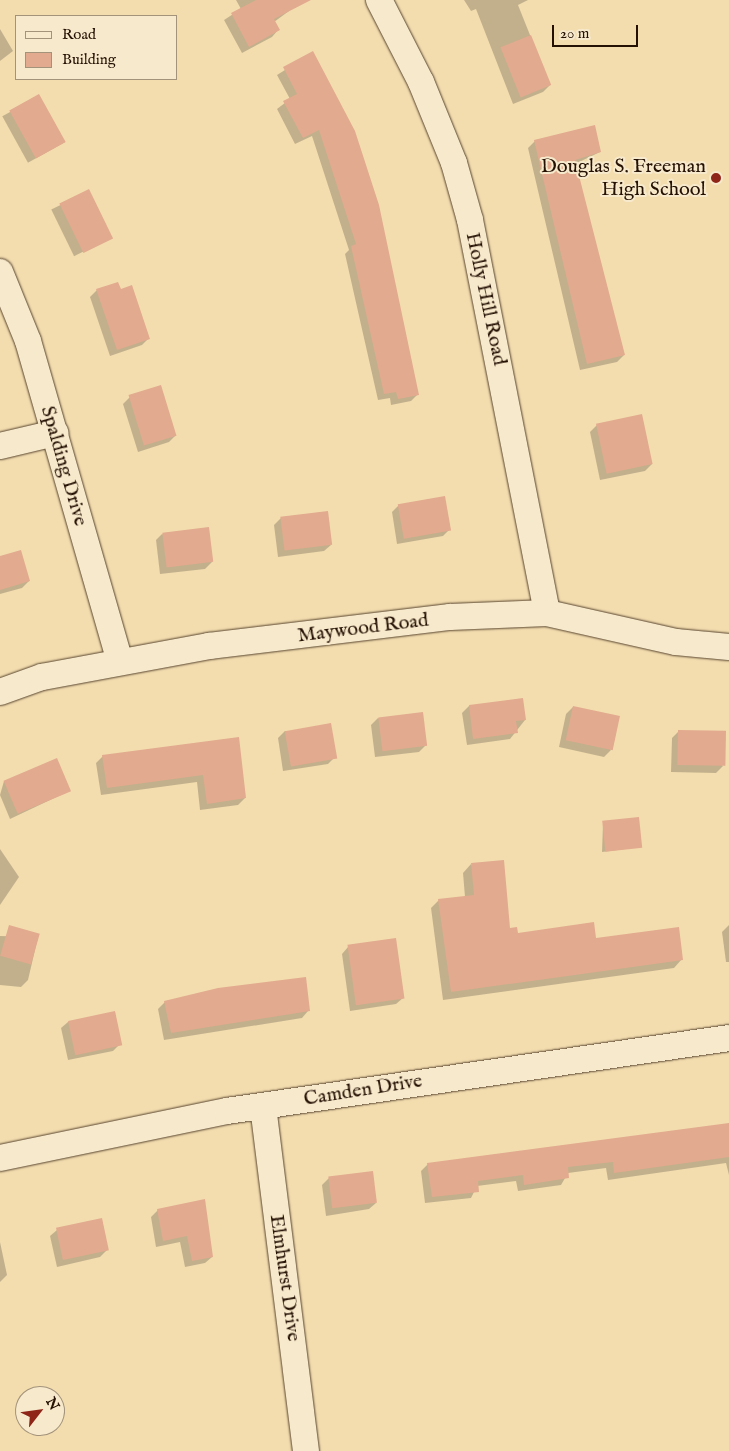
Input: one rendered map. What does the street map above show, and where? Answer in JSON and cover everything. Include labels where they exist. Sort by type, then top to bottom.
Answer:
[{"type":"street","name":"Holly Hill Road","points":[[379,0],[421,82],[454,163],[470,220],[547,614]]},
{"type":"street","name":"Spalding Drive","points":[[0,272],[28,341],[120,662]]},
{"type":"street","points":[[0,446],[55,433]]},
{"type":"street","name":"Maywood Road","points":[[0,692],[42,677],[120,662],[450,617],[547,614],[676,642],[729,647]]},
{"type":"street","name":"Camden Drive","points":[[0,1158],[263,1106],[729,1038]]},
{"type":"street","name":"Elmhurst Drive","points":[[263,1106],[306,1451]]},
{"type":"building","points":[[256,0],[311,0],[274,19],[280,30],[249,47],[231,13]]},
{"type":"building","points":[[531,35],[551,85],[521,97],[500,47]]},
{"type":"building","points":[[313,51],[355,131],[379,205],[419,395],[398,399],[396,392],[384,394],[351,246],[356,244],[319,130],[303,138],[283,101],[297,94],[283,67]]},
{"type":"building","points":[[39,94],[66,142],[36,159],[9,110]]},
{"type":"building","points":[[595,125],[601,152],[575,160],[625,355],[587,364],[534,140]]},
{"type":"building","points":[[89,189],[113,238],[83,253],[59,203]]},
{"type":"building","points":[[118,282],[121,289],[132,285],[150,339],[117,350],[96,289]]},
{"type":"building","points":[[161,385],[176,436],[144,446],[128,395]]},
{"type":"building","points":[[642,414],[653,464],[607,474],[596,424]]},
{"type":"building","points":[[445,496],[451,530],[404,539],[398,504]]},
{"type":"building","points":[[328,511],[332,545],[285,551],[280,517]]},
{"type":"building","points":[[209,527],[213,562],[167,567],[162,533]]},
{"type":"building","points":[[21,550],[30,581],[0,590],[0,556]]},
{"type":"building","points":[[523,698],[526,720],[516,721],[518,733],[473,739],[469,705]]},
{"type":"building","points":[[573,706],[620,716],[613,750],[566,740]]},
{"type":"building","points":[[423,712],[427,746],[382,751],[378,717]]},
{"type":"building","points":[[331,723],[337,758],[291,767],[285,731]]},
{"type":"building","points":[[678,730],[726,731],[725,766],[677,765]]},
{"type":"building","points":[[239,737],[246,798],[207,804],[203,775],[107,788],[102,755]]},
{"type":"building","points":[[57,758],[71,791],[18,814],[4,781]]},
{"type":"building","points":[[639,817],[642,848],[605,852],[602,821]]},
{"type":"building","points":[[504,860],[510,928],[517,927],[518,933],[594,922],[596,938],[679,927],[683,960],[451,992],[438,899],[474,895],[471,863]]},
{"type":"building","points":[[9,925],[40,934],[31,965],[0,956]]},
{"type":"building","points":[[396,938],[404,998],[356,1005],[347,945]]},
{"type":"building","points":[[306,977],[310,1011],[171,1033],[164,1001],[218,988]]},
{"type":"building","points":[[115,1011],[122,1045],[75,1055],[68,1021]]},
{"type":"building","points":[[729,1123],[729,1157],[614,1173],[613,1162],[568,1167],[569,1178],[524,1185],[523,1175],[478,1181],[479,1192],[432,1197],[427,1163]]},
{"type":"building","points":[[373,1171],[377,1203],[332,1208],[328,1176]]},
{"type":"building","points":[[205,1199],[213,1257],[192,1261],[187,1236],[163,1241],[157,1209]]},
{"type":"building","points":[[102,1218],[109,1250],[63,1260],[56,1228]]},
{"type":"place","name":"Douglas S. Freeman High School","points":[[716,178]]}]
